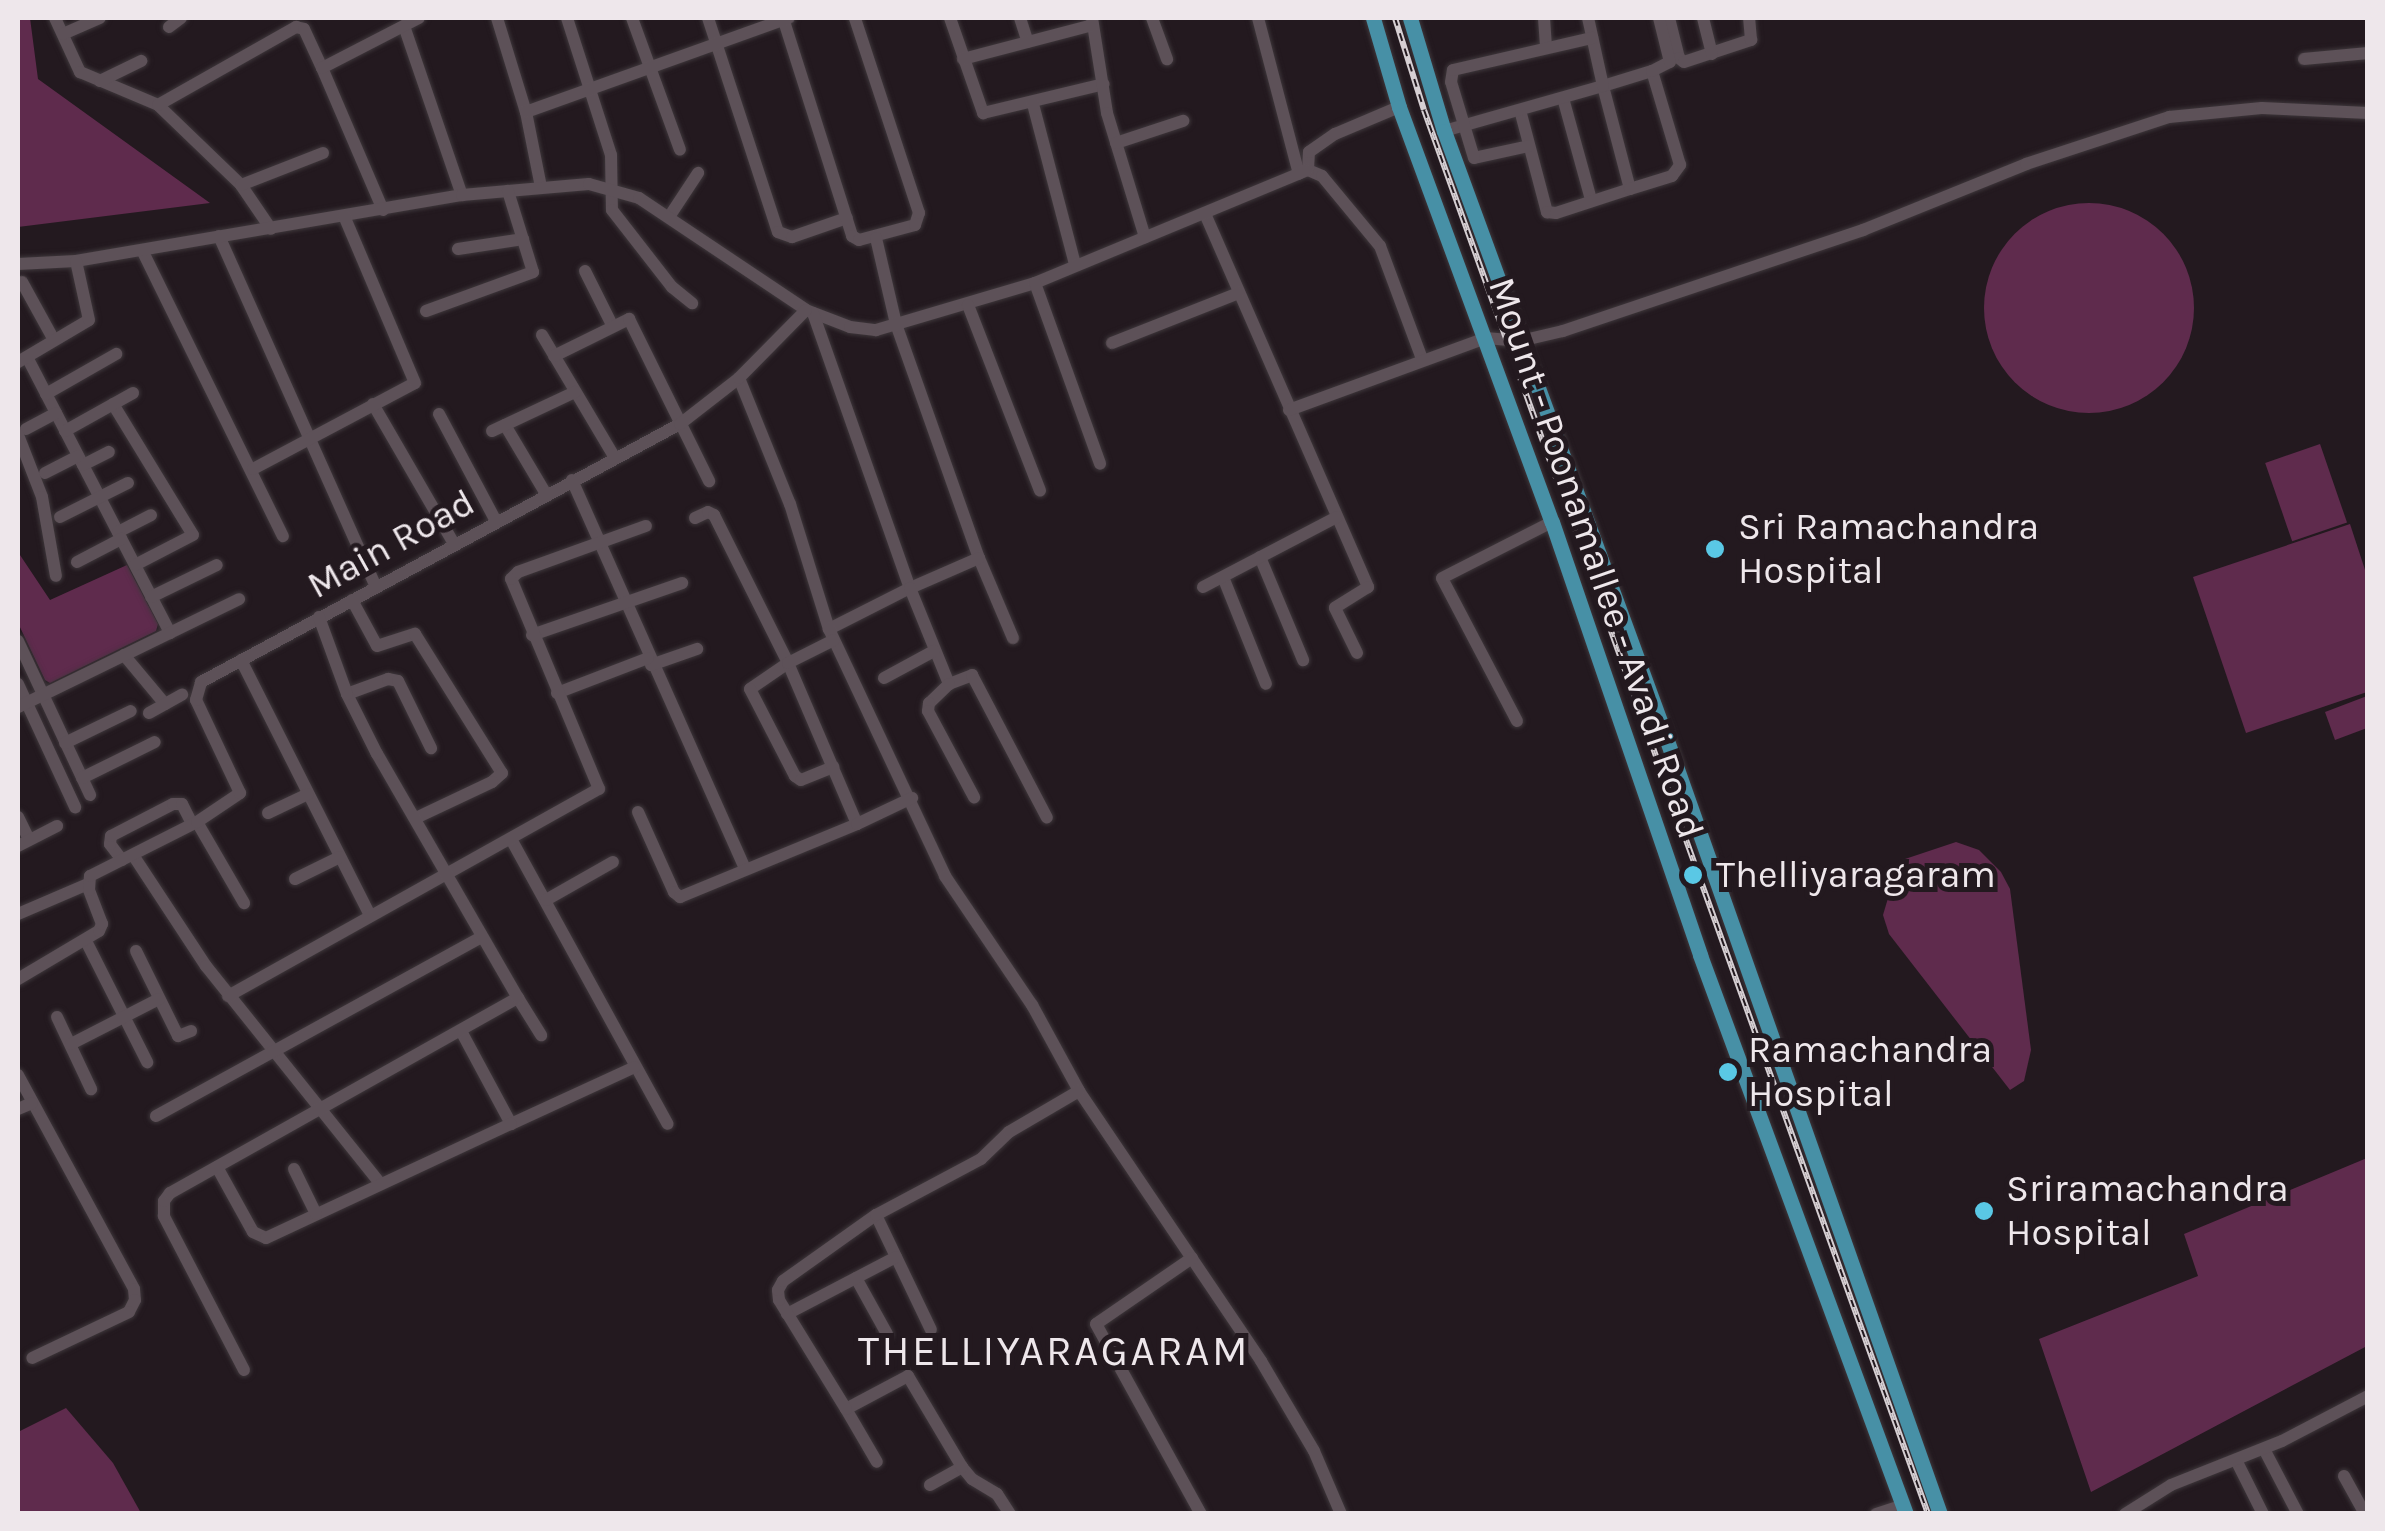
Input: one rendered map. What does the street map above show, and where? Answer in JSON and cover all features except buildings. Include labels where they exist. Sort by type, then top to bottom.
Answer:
[{"type":"main road","name":"Mount - Poonamallee - Avadi Road","points":[[1373,18],[1399,107],[1552,522],[1700,954],[1905,1509]]},
{"type":"main road","name":"Mount - Poonamallee - Avadi Road","points":[[1410,18],[1444,131],[1664,732],[1940,1514]]},
{"type":"street","points":[[56,18],[80,72],[158,105],[240,186],[271,229]]},
{"type":"street","points":[[62,34],[100,18]]},
{"type":"street","points":[[322,68],[418,18]]},
{"type":"street","points":[[497,18],[526,112],[541,187]]},
{"type":"street","points":[[567,18],[611,155],[612,210],[672,287],[692,303]]},
{"type":"street","points":[[632,18],[680,150]]},
{"type":"street","points":[[708,18],[778,232],[792,237],[847,218]]},
{"type":"street","points":[[526,112],[786,18],[847,218],[856,240],[876,238],[914,224],[919,213],[855,18]]},
{"type":"street","points":[[950,18],[983,113],[1034,104],[1104,84]]},
{"type":"street","points":[[1020,18],[1028,42]]},
{"type":"street","points":[[1152,18],[1167,59]]},
{"type":"street","points":[[1258,18],[1304,172]]},
{"type":"street","points":[[1544,18],[1546,48]]},
{"type":"street","points":[[1588,18],[1630,188]]},
{"type":"street","points":[[1444,131],[1603,86],[1670,62],[1659,18]]},
{"type":"street","points":[[1669,18],[1680,62],[1751,40],[1749,18]]},
{"type":"street","points":[[1702,18],[1712,54]]},
{"type":"street","points":[[963,59],[1092,21],[1116,143],[1146,236]]},
{"type":"street","points":[[404,26],[462,195]]},
{"type":"street","points":[[158,105],[296,27],[304,29],[383,210]]},
{"type":"street","points":[[1529,146],[1478,160],[1451,82],[1453,70],[1592,38]]},
{"type":"street","points":[[2304,60],[2368,54]]},
{"type":"street","points":[[100,81],[141,61]]},
{"type":"street","points":[[1520,110],[1547,212],[1556,213],[1679,172],[1652,71]]},
{"type":"street","points":[[1563,98],[1591,200]]},
{"type":"street","points":[[1034,104],[1075,264]]},
{"type":"street","points":[[1304,172],[1309,152],[1335,134],[1399,107]]},
{"type":"street","points":[[1289,410],[1486,338],[1520,342],[1863,230],[2026,164],[2169,117],[2262,108],[2368,113]]},
{"type":"street","points":[[1116,143],[1183,122]]},
{"type":"street","points":[[240,186],[323,153]]},
{"type":"street","points":[[54,340],[20,284],[21,264],[76,261],[462,195],[541,187],[610,187],[669,217],[810,312],[850,328],[876,330],[1036,283],[1146,236],[1206,216],[1304,172],[1322,176],[1380,246],[1422,359]]},
{"type":"street","points":[[669,217],[698,173]]},
{"type":"street","points":[[426,311],[528,277],[532,268],[508,190]]},
{"type":"street","points":[[252,469],[412,387],[416,376],[344,216]]},
{"type":"street","points":[[1206,216],[1368,587],[1335,608],[1356,652]]},
{"type":"street","points":[[219,236],[376,587]]},
{"type":"street","points":[[876,238],[896,324],[979,558],[1013,638]]},
{"type":"street","points":[[458,249],[524,240]]},
{"type":"street","points":[[142,250],[282,536]]},
{"type":"street","points":[[76,261],[90,316],[22,360],[46,394],[170,633]]},
{"type":"street","points":[[585,270],[612,325]]},
{"type":"street","points":[[1036,283],[1100,464]]},
{"type":"street","points":[[1112,343],[1239,293]]},
{"type":"street","points":[[968,305],[1040,490]]},
{"type":"street","points":[[810,312],[948,684]]},
{"type":"street","name":"Main Road","points":[[18,914],[88,884],[90,876],[238,797],[240,786],[195,691],[201,682],[680,424],[739,378],[810,312]]},
{"type":"street","points":[[554,356],[625,318],[632,322],[709,481]]},
{"type":"street","points":[[542,335],[615,458]]},
{"type":"street","points":[[46,394],[116,354]]},
{"type":"street","points":[[739,378],[790,504],[832,635],[912,798],[945,876],[1032,1005],[1079,1092],[1261,1360],[1314,1451],[1341,1514]]},
{"type":"street","points":[[65,431],[134,392]]},
{"type":"street","points":[[492,431],[575,392]]},
{"type":"street","points":[[113,404],[193,535],[135,565]]},
{"type":"street","points":[[374,404],[454,544]]},
{"type":"street","points":[[56,413],[22,432],[42,497],[56,576]]},
{"type":"street","points":[[439,414],[496,521]]},
{"type":"street","points":[[506,425],[546,494]]},
{"type":"street","points":[[44,474],[110,452]]},
{"type":"street","points":[[572,480],[745,869]]},
{"type":"street","points":[[60,517],[128,484]]},
{"type":"street","points":[[696,518],[708,512],[714,515],[788,662],[857,824]]},
{"type":"street","points":[[76,562],[151,515]]},
{"type":"street","points":[[1203,587],[1337,517]]},
{"type":"street","points":[[1518,720],[1442,578],[1552,522]]},
{"type":"street","points":[[228,996],[599,789],[511,587],[513,576],[646,526]]},
{"type":"street","points":[[1260,557],[1303,660]]},
{"type":"street","points":[[833,767],[798,779],[751,694],[752,684],[910,588],[979,558]]},
{"type":"street","points":[[152,597],[217,564]]},
{"type":"street","points":[[1223,576],[1266,684]]},
{"type":"street","points":[[532,635],[682,583]]},
{"type":"street","points":[[22,705],[239,599]]},
{"type":"street","points":[[352,600],[377,646],[415,634],[502,772],[492,782],[416,818]]},
{"type":"street","points":[[319,617],[346,694],[446,876],[540,1035]]},
{"type":"street","points":[[18,641],[90,796]]},
{"type":"street","points":[[557,693],[697,648]]},
{"type":"street","points":[[884,678],[934,651]]},
{"type":"street","points":[[124,656],[165,704]]},
{"type":"street","points":[[240,660],[370,915]]},
{"type":"street","points":[[974,797],[928,710],[948,684],[972,675],[1048,818]]},
{"type":"street","points":[[346,694],[388,680],[398,681],[431,748]]},
{"type":"street","points":[[18,684],[22,705],[75,807]]},
{"type":"street","points":[[148,712],[182,696]]},
{"type":"street","points":[[66,743],[131,711]]},
{"type":"street","points":[[82,778],[155,742]]},
{"type":"street","points":[[268,813],[308,794]]},
{"type":"street","points":[[638,812],[677,896],[912,798]]},
{"type":"street","points":[[244,902],[182,804],[173,804],[111,836],[110,844],[127,857],[228,996],[279,1052],[380,1183]]},
{"type":"street","points":[[18,817],[23,843],[58,826]]},
{"type":"street","points":[[510,839],[668,1124]]},
{"type":"street","points":[[295,878],[340,857]]},
{"type":"street","points":[[546,900],[613,862]]},
{"type":"street","points":[[18,979],[86,941],[102,924],[88,884]]},
{"type":"street","points":[[156,1116],[279,1052],[481,937]]},
{"type":"street","points":[[86,941],[146,1062]]},
{"type":"street","points":[[136,951],[178,1036],[190,1032]]},
{"type":"street","points":[[244,1370],[164,1216],[164,1201],[170,1193],[217,1166],[518,998]]},
{"type":"street","points":[[71,1044],[158,999]]},
{"type":"street","points":[[57,1017],[91,1088]]},
{"type":"street","points":[[461,1031],[511,1124]]},
{"type":"street","points":[[217,1166],[259,1238],[634,1068]]},
{"type":"street","points":[[18,1075],[134,1288],[129,1312],[32,1358]]},
{"type":"street","points":[[877,1462],[787,1314],[778,1295],[783,1281],[876,1215],[981,1159],[1021,1124],[1079,1092]]},
{"type":"street","points":[[18,1109],[32,1103]]},
{"type":"street","points":[[294,1169],[316,1214]]},
{"type":"street","points":[[876,1215],[931,1330]]},
{"type":"street","points":[[787,1314],[896,1257]]},
{"type":"street","points":[[1192,1258],[1096,1324],[1201,1514]]},
{"type":"street","points":[[856,1278],[887,1334]]},
{"type":"street","points":[[846,1409],[908,1376],[962,1466],[972,1479],[997,1494],[1010,1514]]},
{"type":"street","points":[[2125,1514],[2171,1485],[2264,1449],[2368,1396]]},
{"type":"street","points":[[2264,1449],[2298,1514]]},
{"type":"street","points":[[2236,1460],[2263,1514]]},
{"type":"street","points":[[930,1485],[962,1466]]},
{"type":"street","points":[[2344,1476],[2365,1514]]},
{"type":"street","points":[[1876,1514],[1905,1509]]},
{"type":"shaded area","points":[[18,18],[30,18],[38,79],[210,203],[18,227]]},
{"type":"shaded area","points":[[2089,203],[2129,211],[2163,234],[2186,268],[2194,308],[2186,348],[2163,382],[2129,405],[2089,413],[2049,405],[2015,382],[1992,348],[1984,308],[1992,268],[2015,234],[2049,211]]},
{"type":"shaded area","points":[[2320,444],[2347,522],[2292,541],[2265,463]]},
{"type":"shaded area","points":[[2350,524],[2367,576],[2367,692],[2246,733],[2193,577]]},
{"type":"shaded area","points":[[18,552],[50,600],[127,565],[158,624],[156,631],[50,683],[18,623]]},
{"type":"shaded area","points":[[2367,696],[2367,728],[2335,740],[2325,712]]},
{"type":"shaded area","points":[[1956,842],[1979,850],[2001,872],[2010,889],[2031,1050],[2024,1081],[2010,1090],[1889,934],[1883,915],[1899,861]]},
{"type":"shaded area","points":[[2367,1158],[2367,1346],[2091,1492],[2039,1339],[2198,1276],[2184,1234]]},
{"type":"shaded area","points":[[66,1408],[113,1463],[141,1513],[18,1513],[18,1432]]},
{"type":"railway","points":[[1395,18],[1424,110],[1928,1514]]},
{"type":"place","name":"Sri Ramachandra Hospital","points":[[1715,549]]},
{"type":"place","name":"Thelliyaragaram","points":[[1693,875]]},
{"type":"place","name":"Ramachandra Hospital","points":[[1728,1072]]},
{"type":"place","name":"Sriramachandra Hospital","points":[[1984,1211]]},
{"type":"district","name":"THELLIYARAGARAM","points":[[1054,1351]]}]
